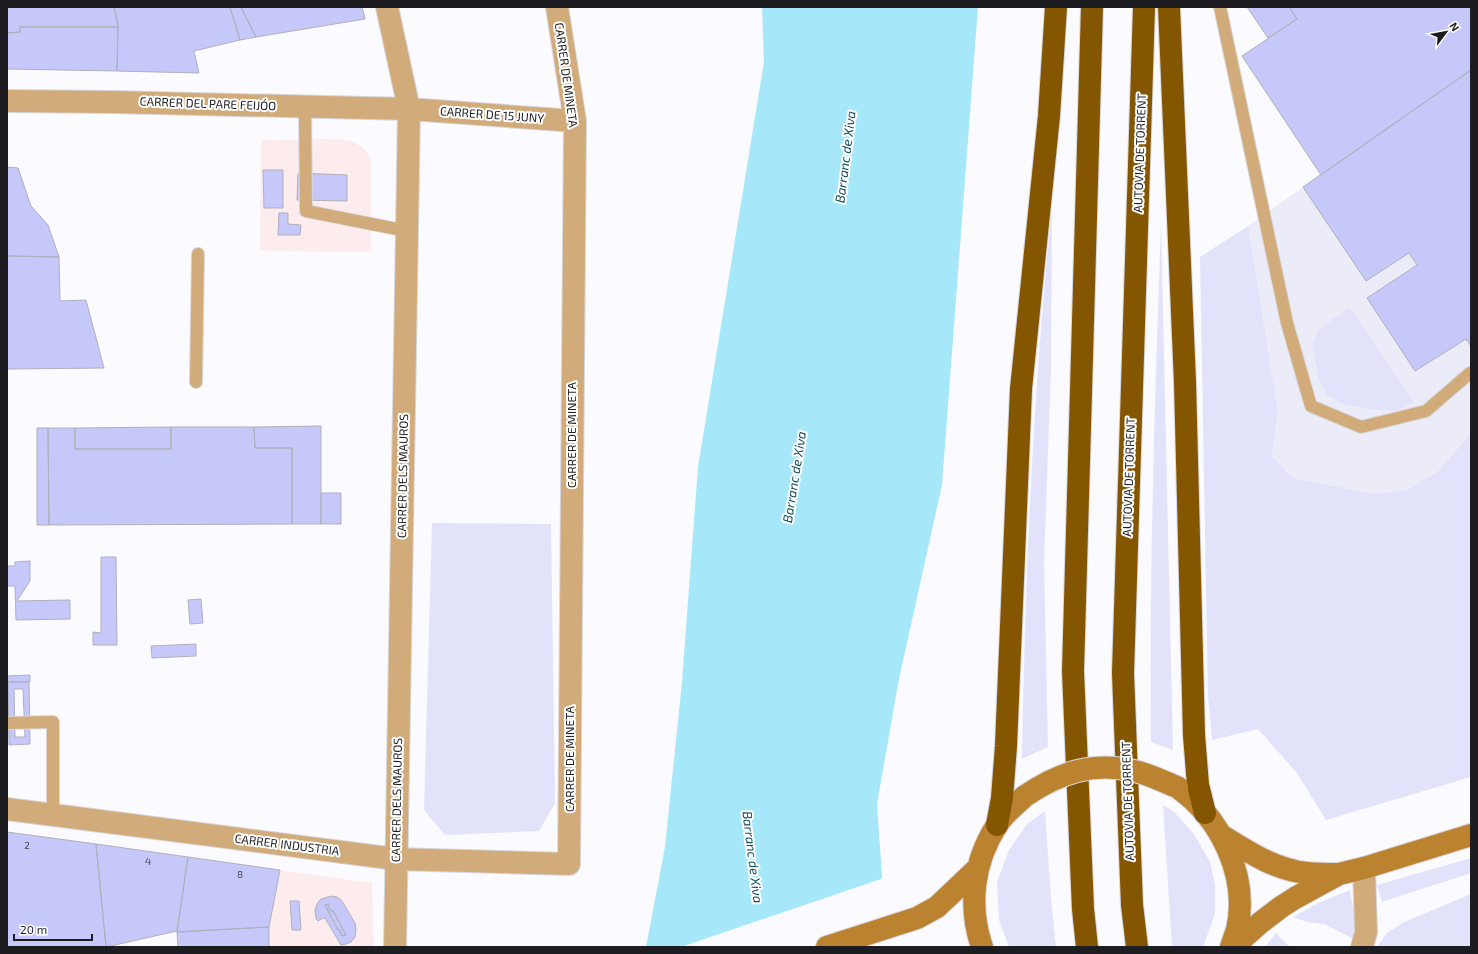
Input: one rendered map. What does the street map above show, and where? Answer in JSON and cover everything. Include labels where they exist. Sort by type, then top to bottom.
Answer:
[{"type":"highway","points":[[997,825],[1002,798],[1006,746],[1021,389],[1049,116],[1056,7]]},
{"type":"highway","points":[[1087,947],[1073,671],[1092,7]]},
{"type":"highway","name":"AUTOVIA DE TORRENT","points":[[1137,947],[1132,905],[1123,672],[1144,7]]},
{"type":"highway","points":[[1169,7],[1185,390],[1194,735],[1198,785],[1205,813]]},
{"type":"main road","points":[[982,947],[975,919],[973,900],[974,886],[978,868],[984,852],[997,825],[1025,796],[1043,783],[1064,774],[1088,768],[1106,767],[1134,771],[1177,787],[1191,797],[1221,835],[1236,871],[1239,891],[1237,930],[1232,947]]},
{"type":"main road","points":[[1221,835],[1267,861],[1287,869],[1306,873],[1339,874]]},
{"type":"main road","points":[[1232,947],[1281,907],[1339,874],[1364,868],[1471,835]]},
{"type":"main road","points":[[827,947],[917,918],[937,907],[978,868]]},
{"type":"street","name":"CARRER DELS MAUROS","points":[[387,7],[409,110],[395,947]]},
{"type":"street","name":"CARRER DE MINETA","points":[[557,7],[575,121],[569,864]]},
{"type":"street","name":"CARRER DEL PARE FEIJÓO","points":[[7,101],[128,102],[409,110]]},
{"type":"street","name":"CARRER DE 15 JUNY","points":[[409,110],[575,121]]},
{"type":"street","name":"CARRER INDUSTRIA","points":[[7,809],[396,859],[569,864]]},
{"type":"street","points":[[1362,947],[1366,932],[1364,868]]},
{"type":"lane","points":[[1220,7],[1287,323],[1311,406],[1361,427],[1426,411],[1470,373]]},
{"type":"lane","points":[[305,107],[306,211],[407,231]]},
{"type":"lane","points":[[196,382],[198,254]]},
{"type":"lane","points":[[7,723],[53,722],[53,815]]},
{"type":"shaded area","points":[[1471,70],[1471,433],[1437,472],[1407,490],[1374,494],[1293,478],[1272,458],[1278,411],[1248,226]]},
{"type":"shaded area","points":[[337,139],[351,141],[363,148],[368,153],[371,160],[371,252],[260,251],[261,140]]},
{"type":"shaded area","points":[[1052,208],[1051,369],[1044,562],[1048,747],[1022,759],[1025,621],[1031,483],[1045,277]]},
{"type":"shaded area","points":[[1161,223],[1173,750],[1151,742],[1152,547]]},
{"type":"shaded area","points":[[1248,226],[1278,411],[1272,457],[1293,478],[1374,494],[1407,490],[1437,472],[1471,433],[1471,777],[1326,820],[1297,773],[1258,729],[1212,740],[1208,696],[1200,257]]},
{"type":"shaded area","points":[[1350,307],[1414,402],[1395,411],[1376,410],[1343,404],[1327,395],[1319,379],[1312,345],[1319,329]]},
{"type":"shaded area","points":[[432,523],[551,524],[555,803],[539,831],[445,835],[424,810]]},
{"type":"shaded area","points":[[1163,805],[1174,812],[1194,834],[1210,862],[1215,885],[1215,914],[1203,947],[1172,947]]},
{"type":"shaded area","points":[[1045,811],[1056,947],[1009,947],[999,920],[997,882],[1009,850],[1027,824]]},
{"type":"shaded area","points":[[1471,858],[1471,873],[1382,902],[1377,885]]},
{"type":"shaded area","points":[[280,870],[372,883],[374,947],[269,947],[269,929]]},
{"type":"shaded area","points":[[1350,890],[1355,920],[1353,939],[1324,924],[1307,922],[1293,917],[1318,903]]},
{"type":"shaded area","points":[[1471,894],[1471,947],[1377,947],[1387,933],[1404,922]]},
{"type":"shaded area","points":[[1276,933],[1290,947],[1265,947]]},
{"type":"water","name":"Barranc de Xiva","points":[[762,7],[978,7],[942,485],[899,679],[877,804],[887,947],[646,947],[665,847],[682,682],[698,467],[764,62]]},
{"type":"pier","points":[[884,878],[889,947],[681,947]]},
{"type":"building","points":[[7,7],[114,7],[118,27],[20,27],[20,32],[7,33]]},
{"type":"building","points":[[114,7],[230,7],[240,40],[194,51],[199,73],[117,71],[118,24]]},
{"type":"building","points":[[230,7],[241,7],[256,37],[240,40]]},
{"type":"building","points":[[241,7],[362,7],[365,19],[256,37]]},
{"type":"building","points":[[1247,7],[1289,7],[1297,19],[1268,38]]},
{"type":"building","points":[[1289,7],[1471,7],[1471,70],[1321,175],[1242,56],[1297,19]]},
{"type":"building","points":[[20,27],[118,27],[117,71],[7,69],[7,33],[20,32]]},
{"type":"building","points":[[1471,70],[1471,346],[1466,339],[1415,371],[1367,298],[1417,265],[1409,253],[1366,281],[1303,187]]},
{"type":"building","points":[[7,167],[18,168],[31,206],[48,225],[59,257],[7,256]]},
{"type":"building","points":[[263,170],[283,170],[283,208],[264,208]]},
{"type":"building","points":[[298,173],[347,175],[347,201],[297,200]]},
{"type":"building","points":[[279,213],[288,213],[288,224],[301,225],[300,235],[278,235]]},
{"type":"building","points":[[7,256],[59,257],[60,301],[86,300],[104,368],[7,369]]},
{"type":"building","points":[[321,426],[321,524],[292,524],[292,448],[255,448],[254,427]]},
{"type":"building","points":[[171,427],[254,427],[255,448],[292,448],[292,524],[49,525],[48,428],[75,428],[75,449],[171,449]]},
{"type":"building","points":[[171,427],[171,449],[75,449],[75,428]]},
{"type":"building","points":[[37,428],[48,428],[49,525],[37,525]]},
{"type":"building","points":[[321,493],[341,493],[341,524],[321,524]]},
{"type":"building","points":[[101,557],[116,557],[117,645],[93,645],[93,632],[101,633]]},
{"type":"building","points":[[30,561],[30,581],[17,601],[70,600],[70,619],[16,620],[15,586],[7,586],[7,566],[15,566],[15,562]]},
{"type":"building","points":[[201,599],[203,623],[190,624],[188,600]]},
{"type":"building","points":[[196,644],[196,656],[152,658],[151,646]]},
{"type":"building","points":[[30,675],[30,682],[8,682],[7,676]]},
{"type":"building","points":[[8,682],[29,682],[30,744],[9,745]],"holes":[[[14,689],[23,689],[25,737],[15,737]]]},
{"type":"building","points":[[7,832],[96,844],[106,947],[7,947]]},
{"type":"building","points":[[96,844],[188,857],[177,931],[106,947]]},
{"type":"building","points":[[188,857],[280,870],[269,927],[177,932]]},
{"type":"building","points":[[331,896],[337,897],[342,901],[355,923],[355,937],[351,942],[341,945],[325,918],[318,921],[316,919],[315,910],[321,899]],"holes":[[[329,904],[328,906],[331,911],[333,911],[346,935],[342,936],[340,930],[338,930],[325,905]]]},
{"type":"building","points":[[290,901],[299,901],[301,930],[292,930]]},
{"type":"building","points":[[329,904],[328,906],[331,911],[333,911],[346,935],[342,936],[340,930],[338,930],[325,905]]},
{"type":"building","points":[[269,927],[269,947],[178,947],[177,932]]}]
